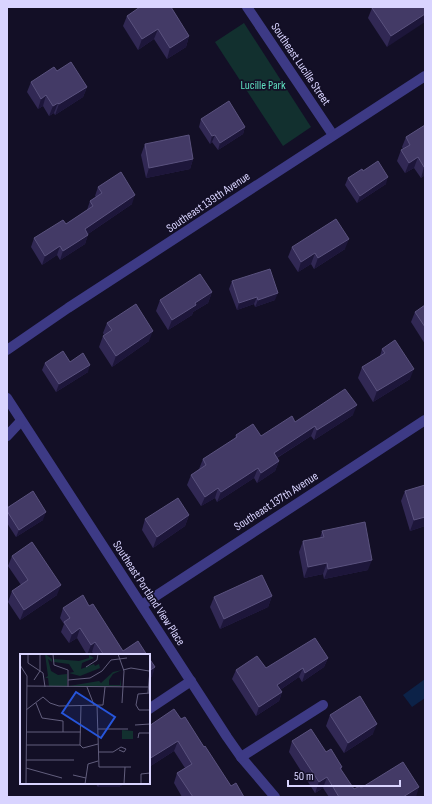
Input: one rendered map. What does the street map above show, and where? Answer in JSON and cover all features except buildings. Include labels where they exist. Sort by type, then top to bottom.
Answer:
[{"type":"street","name":"Southeast Lucille Street","points":[[247,7],[333,135]]},
{"type":"street","name":"Southeast 139th Avenue","points":[[7,350],[68,308],[425,76]]},
{"type":"street","name":"Southeast Portland View Place","points":[[7,398],[241,757],[275,797]]},
{"type":"street","name":"Southeast 137th Avenue","points":[[142,605],[425,420]]},
{"type":"street","points":[[7,436],[21,421]]},
{"type":"street","points":[[150,707],[191,681]]},
{"type":"street","points":[[241,757],[323,705]]},
{"type":"green space","name":"Lucille Park","points":[[244,23],[311,127],[283,146],[215,42]]},
{"type":"water","points":[[425,679],[425,698],[412,707],[403,695]]}]
